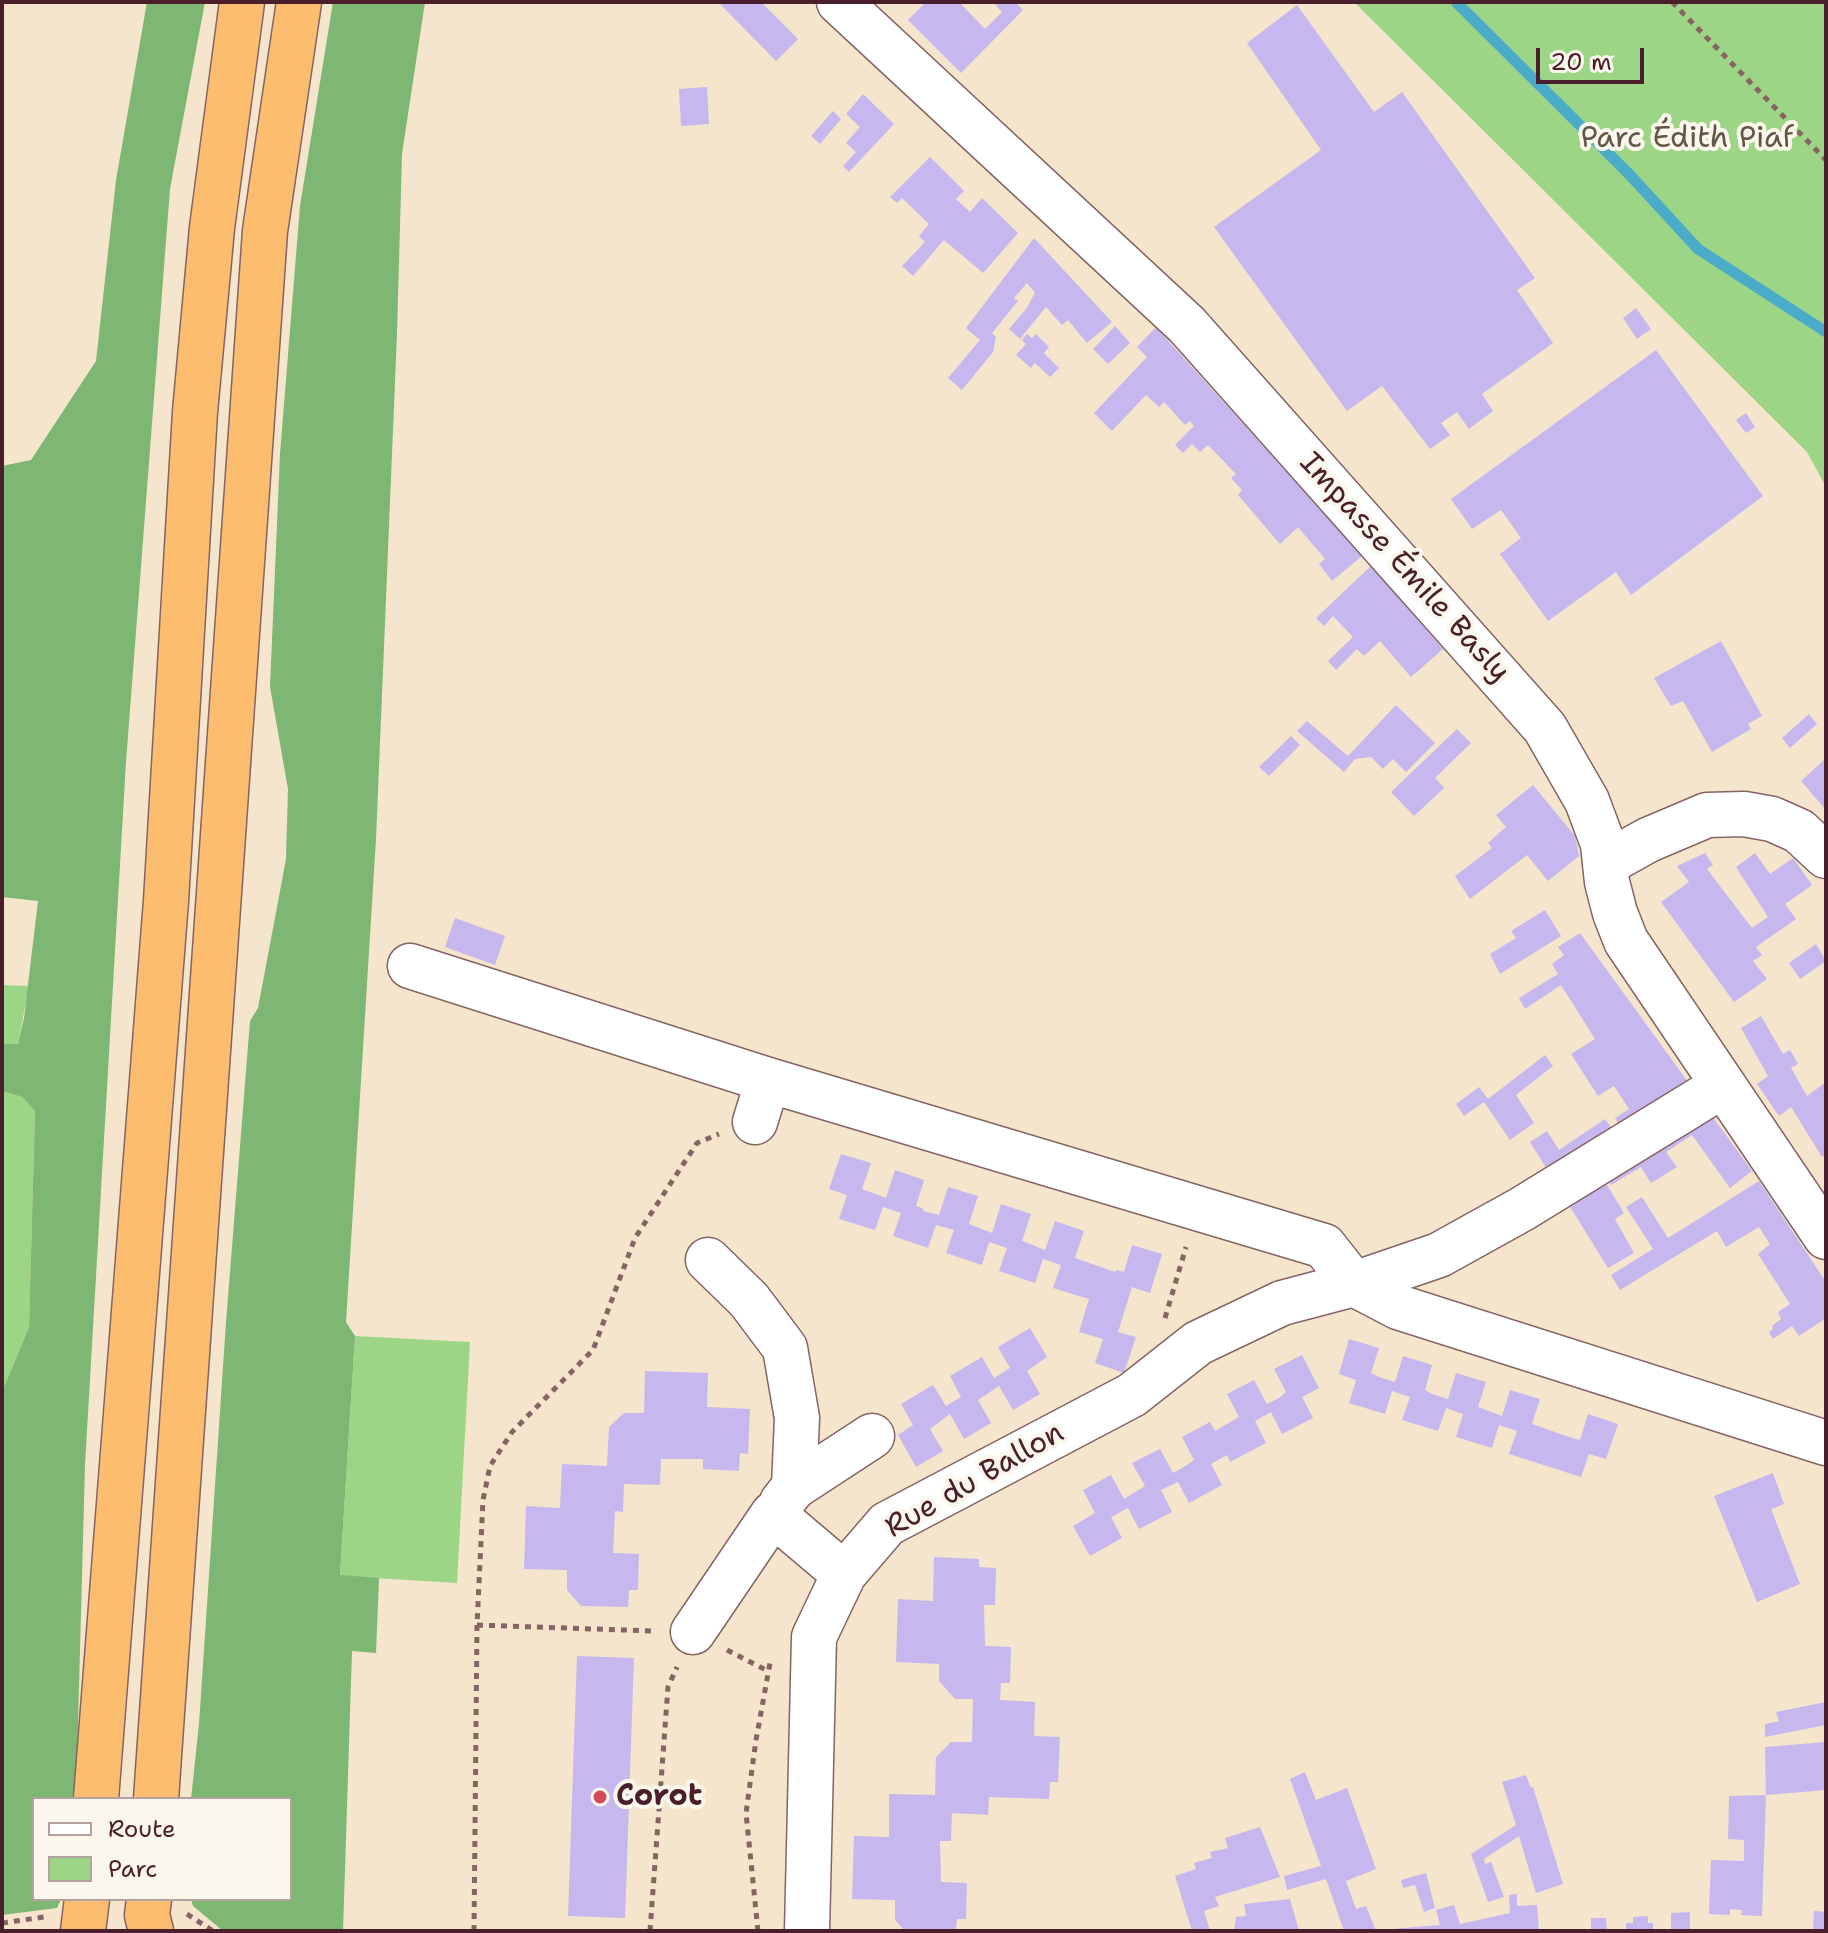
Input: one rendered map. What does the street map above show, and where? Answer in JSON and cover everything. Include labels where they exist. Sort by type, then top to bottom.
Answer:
[{"type":"highway","points":[[96,1797],[163,932],[195,412],[212,228],[242,2]]},
{"type":"highway","points":[[156,1797],[265,231],[299,2]]},
{"type":"highway","points":[[64,1924],[85,1901]]},
{"type":"street","name":"Impasse Émile Basly","points":[[839,2],[1187,325],[1545,728],[1587,801],[1603,844],[1615,913],[1626,941],[1826,1237]]},
{"type":"street","points":[[1605,864],[1648,840],[1707,815],[1744,814],[1772,819],[1799,831],[1826,856]]},
{"type":"street","points":[[410,966],[768,1080],[1324,1246],[1354,1284],[1398,1307],[1826,1443]]},
{"type":"street","points":[[755,1122],[768,1080]]},
{"type":"street","name":"Rue du Ballon","points":[[807,1931],[814,1637],[844,1574],[887,1524],[1132,1395],[1198,1343],[1282,1303],[1354,1284],[1439,1255],[1522,1209],[1722,1086]]},
{"type":"street","points":[[708,1260],[749,1300],[785,1348],[797,1418],[784,1500],[844,1574]]},
{"type":"street","points":[[693,1632],[784,1500],[872,1436]]},
{"type":"path","points":[[1672,2],[1826,160]]},
{"type":"path","points":[[474,1931],[477,1625],[483,1500],[490,1466],[512,1432],[593,1350],[635,1238],[697,1143],[755,1122]]},
{"type":"path","points":[[1163,1325],[1197,1209]]},
{"type":"path","points":[[477,1625],[693,1632],[812,1693]]},
{"type":"path","points":[[650,1931],[668,1687],[693,1632]]},
{"type":"path","points":[[758,1931],[746,1813],[772,1658]]},
{"type":"path","points":[[158,1914],[188,1914],[213,1931]]},
{"type":"path","points":[[2,1923],[64,1924]]},
{"type":"green space","points":[[147,2],[205,2],[170,189],[126,762],[85,1465],[76,1797],[32,1797],[32,1901],[60,1901],[57,1908],[2,1915],[2,1392],[29,1327],[35,1111],[22,1097],[2,1091],[2,1044],[18,1044],[38,901],[2,897],[2,466],[31,460],[96,361],[116,180]]},
{"type":"green space","points":[[333,2],[425,2],[402,154],[376,839],[346,1322],[355,1336],[340,1575],[379,1578],[376,1653],[352,1651],[343,1931],[223,1931],[193,1906],[192,1901],[292,1901],[292,1797],[191,1797],[250,1021],[258,1008],[286,859],[288,789],[270,687],[280,454],[300,206]]},
{"type":"green space","name":"Parc Édith Piaf","points":[[1354,2],[1826,2],[1826,487],[1807,452]]},
{"type":"green space","points":[[2,985],[29,986],[18,1044],[2,1044]]},
{"type":"green space","points":[[2,1091],[22,1097],[35,1111],[29,1327],[2,1392]]},
{"type":"green space","points":[[355,1336],[470,1342],[457,1583],[340,1576]]},
{"type":"building","points":[[718,2],[761,2],[798,39],[776,61]]},
{"type":"building","points":[[926,2],[959,2],[985,29],[1002,12],[993,2],[1015,2],[1023,10],[961,73],[908,20]]},
{"type":"building","points":[[1297,5],[1374,112],[1402,92],[1535,278],[1517,290],[1553,343],[1482,394],[1493,411],[1469,429],[1457,412],[1441,423],[1450,435],[1430,449],[1382,386],[1347,411],[1214,227],[1321,150],[1247,43]]},
{"type":"building","points":[[707,87],[709,124],[681,126],[679,89]]},
{"type":"building","points":[[863,94],[894,124],[849,172],[843,166],[856,152],[846,143],[860,127],[846,114]]},
{"type":"building","points":[[833,111],[841,119],[820,144],[811,136]]},
{"type":"building","points":[[930,157],[964,191],[956,199],[970,212],[982,198],[1018,233],[983,273],[944,240],[913,276],[902,266],[925,242],[919,236],[929,224],[902,198],[897,203],[890,197]]},
{"type":"building","points":[[1034,238],[1112,322],[1087,343],[1068,320],[1062,325],[1046,307],[1020,339],[1009,329],[1035,293],[1027,283],[1014,298],[1018,301],[992,333],[996,337],[993,352],[962,390],[948,378],[980,340],[966,328]]},
{"type":"building","points":[[1636,308],[1651,329],[1637,339],[1623,318]]},
{"type":"building","points":[[1115,326],[1130,343],[1108,364],[1093,349]]},
{"type":"building","points":[[1156,327],[1362,556],[1332,581],[1319,564],[1325,559],[1298,527],[1280,544],[1238,495],[1242,490],[1231,478],[1236,474],[1208,445],[1200,452],[1192,444],[1183,453],[1175,445],[1194,426],[1190,421],[1185,425],[1164,402],[1159,407],[1146,395],[1112,431],[1094,413],[1147,357],[1137,347]]},
{"type":"building","points":[[1027,334],[1032,338],[1036,334],[1049,347],[1044,353],[1059,368],[1050,377],[1035,363],[1031,368],[1016,355],[1026,344],[1022,340]]},
{"type":"building","points":[[1656,350],[1763,496],[1631,595],[1616,572],[1548,621],[1500,554],[1521,538],[1501,510],[1472,529],[1451,499]]},
{"type":"building","points":[[1746,413],[1755,427],[1746,433],[1736,420]]},
{"type":"building","points":[[1371,566],[1443,649],[1411,677],[1380,641],[1364,656],[1357,649],[1336,670],[1328,661],[1353,637],[1333,616],[1324,626],[1316,618]]},
{"type":"building","points":[[1721,641],[1762,716],[1748,724],[1751,729],[1712,752],[1683,701],[1671,706],[1654,678]]},
{"type":"building","points":[[1396,705],[1435,743],[1406,772],[1393,759],[1383,769],[1371,757],[1355,759],[1344,772],[1297,731],[1307,721],[1348,756]]},
{"type":"building","points":[[1809,714],[1817,724],[1790,748],[1782,738]]},
{"type":"building","points":[[1457,729],[1471,743],[1435,778],[1444,788],[1414,816],[1391,792]]},
{"type":"building","points":[[1291,736],[1300,745],[1269,776],[1259,767]]},
{"type":"building","points":[[1826,758],[1826,810],[1801,781]]},
{"type":"building","points":[[1533,785],[1575,836],[1579,856],[1548,881],[1527,855],[1470,899],[1455,876],[1492,848],[1488,843],[1506,827],[1496,815]]},
{"type":"building","points":[[1705,853],[1713,865],[1707,869],[1752,928],[1768,917],[1736,867],[1755,853],[1770,874],[1793,858],[1812,885],[1785,904],[1796,919],[1756,947],[1762,955],[1753,961],[1767,979],[1734,1002],[1661,902],[1689,882],[1677,866]]},
{"type":"building","points":[[1545,910],[1561,936],[1500,974],[1490,954],[1516,938],[1511,931]]},
{"type":"building","points":[[455,918],[505,936],[495,965],[445,947]]},
{"type":"building","points":[[1580,933],[1688,1082],[1620,1127],[1615,1118],[1629,1109],[1614,1086],[1598,1096],[1571,1054],[1595,1039],[1561,985],[1525,1009],[1519,998],[1558,974],[1552,964],[1564,955],[1558,947]]},
{"type":"building","points":[[1816,944],[1826,961],[1800,979],[1789,963]]},
{"type":"building","points":[[1761,1016],[1783,1054],[1790,1050],[1798,1064],[1791,1068],[1807,1096],[1826,1082],[1826,1154],[1822,1157],[1791,1107],[1779,1116],[1757,1084],[1768,1076],[1741,1028]]},
{"type":"building","points":[[1545,1055],[1553,1066],[1516,1095],[1534,1123],[1510,1140],[1484,1102],[1464,1116],[1456,1104],[1479,1087],[1488,1099]]},
{"type":"building","points":[[1712,1116],[1752,1171],[1730,1188],[1692,1135],[1666,1152],[1677,1167],[1651,1183],[1641,1167],[1611,1185],[1605,1173]]},
{"type":"building","points":[[1605,1119],[1614,1131],[1547,1169],[1530,1142],[1547,1131],[1559,1150]]},
{"type":"building","points":[[841,1154],[871,1163],[862,1189],[886,1198],[895,1170],[924,1180],[916,1206],[923,1211],[939,1215],[948,1187],[978,1196],[969,1224],[992,1233],[1001,1204],[1031,1214],[1022,1241],[1045,1250],[1055,1221],[1084,1231],[1075,1258],[1115,1272],[1124,1272],[1132,1245],[1162,1254],[1150,1293],[1132,1287],[1118,1332],[1136,1337],[1124,1373],[1095,1363],[1103,1339],[1079,1332],[1089,1299],[1053,1288],[1061,1265],[1043,1259],[1035,1283],[999,1271],[1007,1248],[989,1242],[982,1265],[946,1253],[954,1230],[936,1225],[928,1248],[893,1236],[901,1213],[883,1207],[875,1230],[839,1219],[847,1195],[829,1189]]},
{"type":"building","points":[[1601,1175],[1624,1213],[1615,1219],[1634,1253],[1608,1268],[1564,1197]]},
{"type":"building","points":[[1759,1181],[1826,1282],[1826,1318],[1799,1336],[1792,1326],[1773,1339],[1769,1332],[1781,1319],[1778,1312],[1790,1304],[1758,1254],[1770,1244],[1759,1227],[1726,1247],[1717,1231],[1620,1290],[1611,1275],[1653,1249],[1626,1207],[1642,1197],[1668,1238]]},
{"type":"building","points":[[1030,1328],[1047,1357],[1027,1371],[1040,1394],[1013,1410],[999,1386],[978,1400],[991,1423],[964,1439],[950,1414],[930,1429],[943,1451],[916,1467],[898,1435],[913,1425],[901,1404],[933,1385],[946,1406],[961,1397],[950,1376],[982,1357],[994,1378],[1010,1368],[998,1347]]},
{"type":"building","points":[[1349,1339],[1379,1348],[1371,1373],[1379,1377],[1395,1382],[1403,1356],[1432,1365],[1425,1390],[1432,1394],[1448,1399],[1456,1373],[1486,1382],[1478,1407],[1502,1416],[1510,1390],[1540,1399],[1532,1424],[1572,1438],[1580,1440],[1588,1414],[1618,1424],[1606,1459],[1589,1454],[1581,1477],[1509,1454],[1517,1431],[1499,1425],[1492,1448],[1456,1437],[1463,1414],[1446,1408],[1438,1431],[1402,1420],[1410,1397],[1392,1391],[1385,1414],[1349,1403],[1356,1380],[1339,1374]]},
{"type":"building","points":[[1302,1355],[1319,1388],[1302,1397],[1313,1418],[1282,1434],[1271,1412],[1255,1421],[1266,1443],[1230,1462],[1227,1455],[1211,1464],[1222,1485],[1189,1503],[1178,1482],[1161,1490],[1172,1512],[1139,1529],[1128,1508],[1111,1517],[1122,1538],[1090,1556],[1073,1526],[1095,1513],[1083,1490],[1111,1475],[1124,1499],[1145,1486],[1132,1463],[1160,1449],[1173,1473],[1187,1465],[1194,1460],[1182,1437],[1210,1422],[1215,1431],[1239,1417],[1227,1394],[1254,1380],[1267,1404],[1279,1398],[1286,1392],[1274,1369]]},
{"type":"building","points":[[645,1371],[708,1373],[707,1407],[750,1409],[748,1454],[740,1453],[739,1471],[703,1469],[703,1459],[661,1459],[660,1485],[624,1484],[623,1512],[615,1511],[613,1553],[639,1554],[638,1590],[629,1590],[628,1607],[581,1606],[567,1590],[567,1570],[524,1569],[526,1506],[560,1508],[562,1464],[607,1466],[609,1427],[624,1413],[644,1413]]},
{"type":"building","points":[[1773,1473],[1784,1504],[1771,1509],[1800,1584],[1757,1602],[1714,1496]]},
{"type":"building","points":[[934,1557],[979,1559],[979,1567],[996,1568],[995,1605],[984,1605],[985,1646],[1011,1647],[1010,1683],[1001,1683],[1000,1700],[1035,1702],[1034,1736],[1060,1737],[1058,1782],[1050,1782],[1049,1799],[989,1797],[988,1815],[952,1813],[951,1841],[940,1841],[941,1882],[967,1883],[966,1919],[957,1919],[956,1931],[905,1931],[895,1920],[895,1900],[852,1899],[854,1836],[889,1837],[889,1794],[935,1795],[936,1757],[951,1742],[972,1742],[973,1699],[955,1699],[939,1681],[939,1664],[896,1662],[898,1599],[933,1601]]},
{"type":"building","name":"Corot","points":[[577,1656],[634,1658],[625,1918],[568,1916]]},
{"type":"building","points":[[1826,1702],[1826,1725],[1765,1737],[1765,1724],[1779,1721],[1776,1712]]},
{"type":"building","points":[[1826,1742],[1826,1790],[1766,1795],[1765,1747]]},
{"type":"building","points":[[1305,1772],[1316,1800],[1347,1788],[1376,1869],[1346,1881],[1356,1909],[1366,1906],[1376,1931],[1344,1931],[1326,1879],[1287,1890],[1284,1876],[1321,1866],[1290,1779]]},
{"type":"building","points":[[1526,1775],[1533,1787],[1563,1884],[1536,1893],[1519,1836],[1484,1859],[1485,1864],[1491,1862],[1504,1897],[1488,1902],[1471,1854],[1516,1825],[1502,1782]]},
{"type":"building","points":[[1766,1795],[1762,1916],[1741,1915],[1742,1910],[1730,1909],[1730,1915],[1709,1914],[1711,1860],[1744,1861],[1744,1840],[1728,1839],[1729,1796]]},
{"type":"building","points":[[1260,1827],[1280,1877],[1215,1897],[1219,1906],[1204,1911],[1210,1931],[1192,1931],[1175,1876],[1196,1869],[1194,1863],[1212,1858],[1210,1852],[1228,1848],[1225,1838]]},
{"type":"building","points":[[1426,1873],[1435,1908],[1424,1912],[1415,1885],[1403,1888],[1401,1880]]},
{"type":"building","points":[[1517,1894],[1517,1906],[1537,1905],[1539,1931],[1391,1931],[1440,1925],[1436,1910],[1454,1905],[1460,1924],[1510,1913],[1509,1895]]},
{"type":"building","points":[[1290,1899],[1299,1931],[1234,1931],[1236,1917],[1246,1916],[1244,1904]]},
{"type":"building","points":[[1814,1911],[1826,1912],[1826,1931],[1813,1931]]},
{"type":"building","points":[[1690,1912],[1690,1931],[1671,1931],[1671,1913]]},
{"type":"building","points":[[1648,1916],[1648,1923],[1653,1923],[1653,1931],[1626,1931],[1626,1923],[1633,1923],[1633,1917]]},
{"type":"building","points":[[1591,1918],[1606,1918],[1607,1931],[1591,1931]]},
{"type":"waterway","points":[[1456,2],[1629,174],[1698,249],[1826,332]]},
{"type":"place","name":"Corot","points":[[600,1797]]}]
